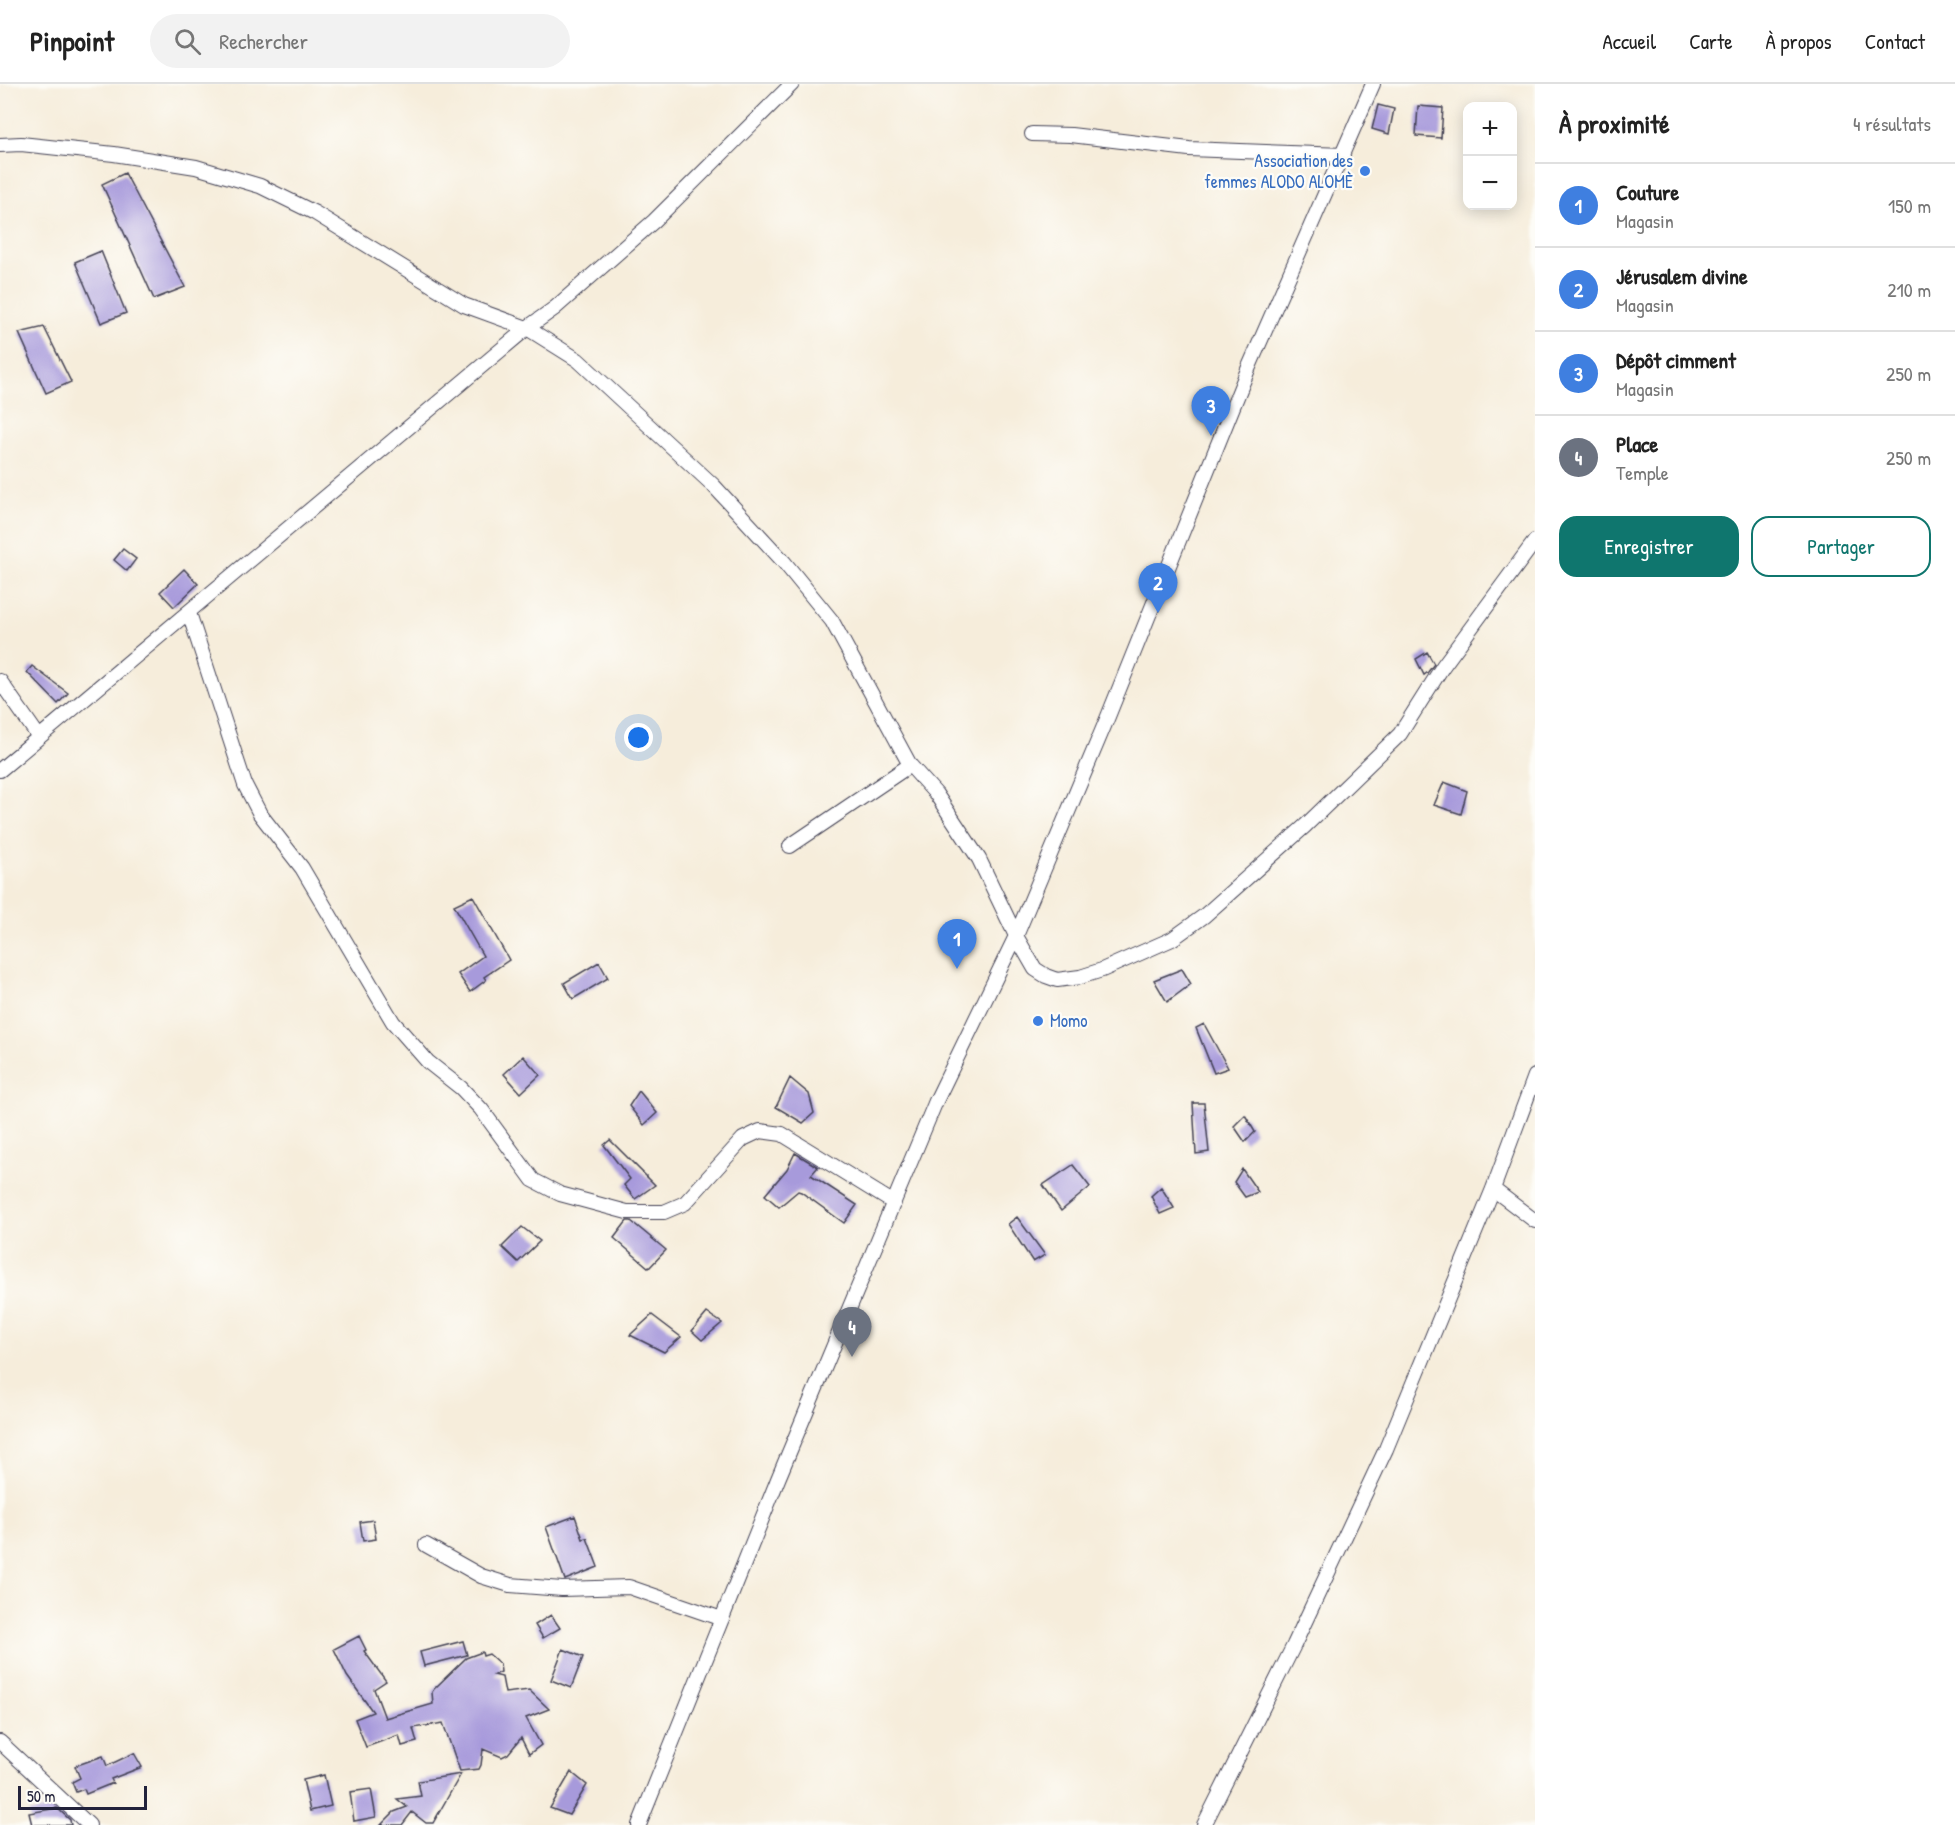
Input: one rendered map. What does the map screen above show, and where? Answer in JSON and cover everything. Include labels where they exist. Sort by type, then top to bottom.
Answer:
[{"type":"street","points":[[0,770],[526,328],[555,308],[654,221],[792,84]]},
{"type":"street","points":[[639,1825],[778,1479],[936,1101],[1016,936],[1250,367],[1372,84]]},
{"type":"street","points":[[1032,134],[1071,135],[1189,148],[1343,155]]},
{"type":"street","points":[[0,145],[21,144],[196,167],[260,186],[315,213],[464,305],[526,328],[578,360],[713,485],[784,562],[832,621],[910,765],[936,794],[979,859],[1016,936],[1035,969],[1057,980],[1080,977],[1102,970],[1172,939],[1204,916],[1305,825],[1401,734],[1443,666],[1535,541]]},
{"type":"street","points":[[189,613],[245,785],[260,814],[302,868],[393,1022],[428,1062],[461,1088],[481,1109],[533,1180],[560,1194],[627,1212],[664,1212],[685,1203],[743,1139],[760,1131],[782,1134],[894,1203]]},
{"type":"street","points":[[0,681],[39,736]]},
{"type":"street","points":[[790,846],[910,765]]},
{"type":"street","points":[[1204,1825],[1294,1646],[1356,1515],[1421,1368],[1493,1189],[1535,1076]]},
{"type":"street","points":[[1493,1189],[1535,1221]]},
{"type":"street","points":[[426,1545],[481,1576],[510,1585],[562,1589],[629,1587],[722,1619]]},
{"type":"street","points":[[0,1742],[89,1825]]},
{"type":"building","points":[[1378,105],[1394,109],[1389,134],[1372,129]]},
{"type":"building","points":[[1418,106],[1443,108],[1441,138],[1416,136]]},
{"type":"building","points":[[125,173],[185,287],[154,299],[102,184]]},
{"type":"building","points":[[101,251],[126,313],[101,323],[75,262]]},
{"type":"building","points":[[44,327],[71,382],[46,393],[19,333]]},
{"type":"building","points":[[123,549],[136,559],[127,571],[114,560]]},
{"type":"building","points":[[184,569],[198,584],[174,607],[160,592]]},
{"type":"building","points":[[1427,652],[1434,664],[1424,675],[1416,659]]},
{"type":"building","points":[[32,666],[68,693],[58,704],[27,672]]},
{"type":"building","points":[[1444,782],[1467,791],[1461,814],[1434,805]]},
{"type":"building","points":[[473,896],[509,960],[484,977],[486,980],[470,992],[458,974],[483,956],[454,905]]},
{"type":"building","points":[[599,962],[608,978],[573,999],[564,983]]},
{"type":"building","points":[[1182,969],[1191,984],[1167,1002],[1154,980]]},
{"type":"building","points":[[1204,1024],[1228,1068],[1214,1073],[1196,1028]]},
{"type":"building","points":[[523,1056],[540,1075],[521,1093],[504,1074]]},
{"type":"building","points":[[790,1078],[809,1094],[814,1113],[803,1123],[776,1107]]},
{"type":"building","points":[[639,1091],[657,1113],[644,1125],[629,1106]]},
{"type":"building","points":[[1193,1103],[1204,1103],[1209,1152],[1196,1154]]},
{"type":"building","points":[[1245,1115],[1255,1132],[1245,1142],[1234,1126]]},
{"type":"building","points":[[610,1140],[655,1185],[635,1199],[624,1185],[630,1179],[604,1145]]},
{"type":"building","points":[[795,1153],[818,1167],[811,1175],[857,1205],[844,1223],[801,1192],[798,1191],[779,1207],[765,1195],[787,1169]]},
{"type":"building","points":[[1073,1165],[1090,1187],[1061,1211],[1043,1185]]},
{"type":"building","points":[[1242,1169],[1258,1192],[1245,1197],[1234,1182]]},
{"type":"building","points":[[1161,1187],[1174,1208],[1160,1214],[1151,1196]]},
{"type":"building","points":[[1017,1217],[1045,1255],[1033,1262],[1008,1224]]},
{"type":"building","points":[[627,1221],[631,1221],[666,1250],[649,1268],[614,1238]]},
{"type":"building","points":[[522,1227],[540,1241],[518,1262],[502,1247]]},
{"type":"building","points":[[707,1313],[722,1323],[702,1340],[692,1331]]},
{"type":"building","points":[[652,1315],[681,1337],[664,1352],[630,1335]]},
{"type":"building","points":[[575,1516],[583,1539],[587,1538],[598,1567],[565,1580],[546,1527]]},
{"type":"building","points":[[373,1520],[376,1539],[363,1541],[360,1522]]},
{"type":"building","points":[[551,1615],[560,1628],[543,1638],[535,1625]]},
{"type":"building","points":[[359,1636],[366,1650],[364,1651],[386,1681],[374,1689],[385,1718],[433,1704],[434,1689],[466,1658],[482,1652],[483,1656],[489,1654],[500,1664],[501,1672],[494,1675],[502,1677],[505,1693],[529,1690],[549,1709],[526,1718],[541,1745],[529,1754],[521,1738],[508,1754],[502,1757],[483,1749],[479,1769],[460,1771],[443,1723],[413,1728],[417,1742],[402,1746],[399,1735],[366,1747],[355,1719],[373,1712],[347,1676],[334,1649]]},
{"type":"building","points":[[463,1641],[467,1655],[424,1666],[420,1652]]},
{"type":"building","points":[[563,1649],[583,1657],[571,1688],[551,1680]]},
{"type":"building","points":[[134,1753],[142,1767],[111,1779],[113,1783],[86,1794],[84,1789],[76,1792],[72,1782],[80,1778],[75,1766],[103,1756],[107,1766]]},
{"type":"building","points":[[571,1772],[587,1785],[569,1815],[550,1808]]},
{"type":"building","points":[[461,1774],[433,1823],[426,1823],[412,1812],[402,1825],[381,1825],[394,1812],[407,1807],[397,1799],[421,1796],[418,1781]]},
{"type":"building","points":[[324,1775],[331,1806],[310,1811],[303,1780]]},
{"type":"building","points":[[371,1789],[376,1817],[354,1821],[350,1792]]},
{"type":"building","points":[[57,1808],[70,1820],[71,1825],[32,1825],[29,1813]]},
{"type":"place","name":"Association des femmes ALODO ALOMÈ","points":[[1365,171]]},
{"type":"place","name":"Dépôt cimment","points":[[1211,436]]},
{"type":"place","name":"Jérusalem divine","points":[[1158,613]]},
{"type":"place","name":"Couture","points":[[957,969]]},
{"type":"place","name":"Momo","points":[[1038,1021]]},
{"type":"place","name":"Place","points":[[852,1357]]}]
